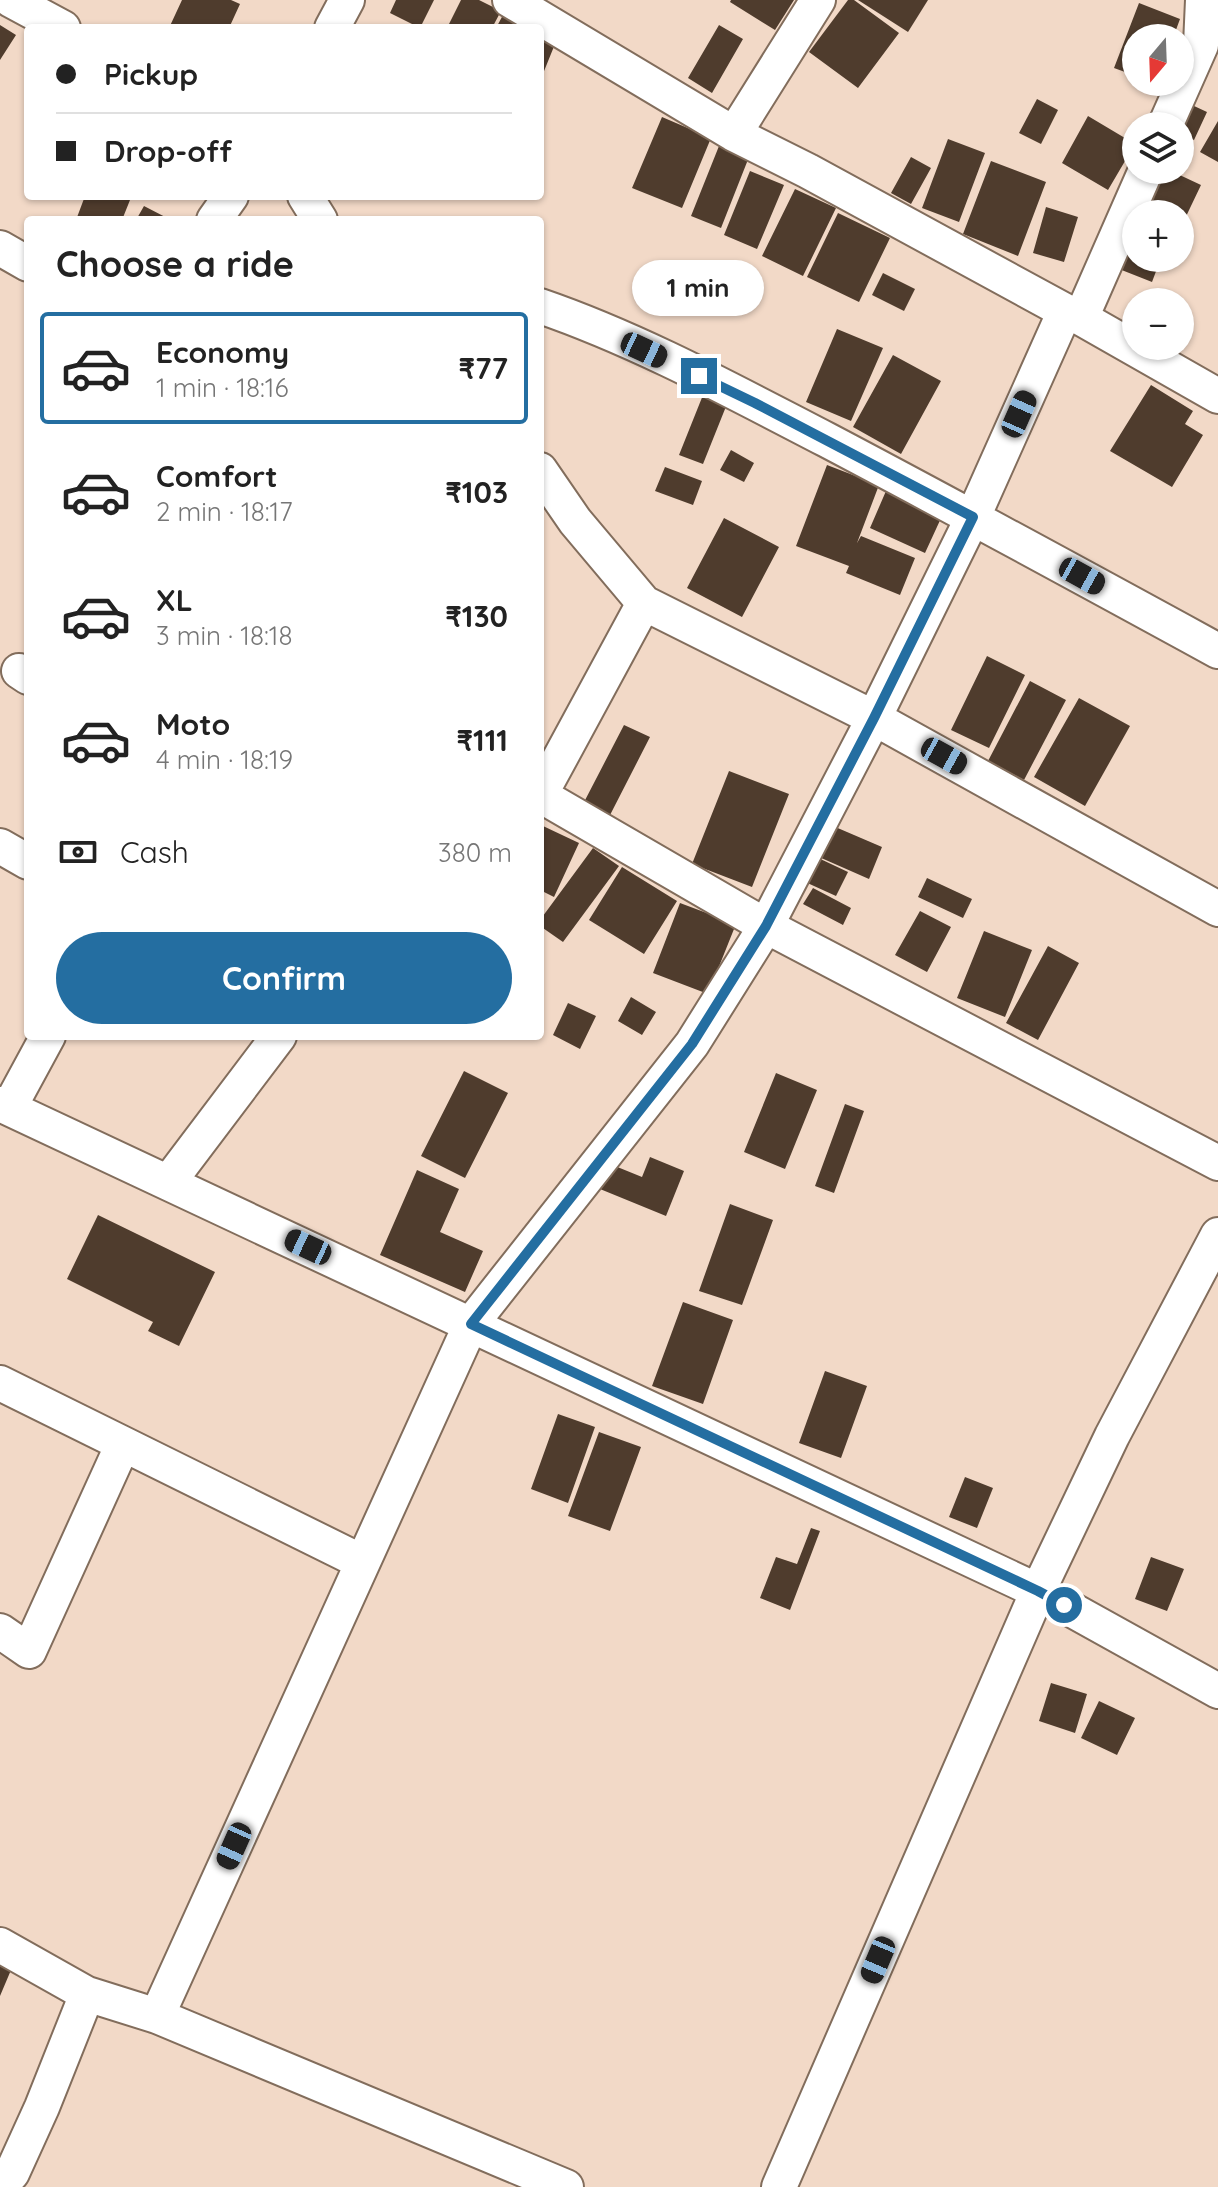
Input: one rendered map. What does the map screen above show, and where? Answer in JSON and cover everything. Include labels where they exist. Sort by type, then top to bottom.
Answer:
[{"type":"street","points":[[11,0],[56,24]]},
{"type":"street","points":[[334,24],[347,0]]},
{"type":"street","points":[[510,0],[734,134],[808,171],[1218,396]]},
{"type":"street","points":[[734,134],[818,0]]},
{"type":"street","points":[[1173,112],[1210,51],[1203,0]]},
{"type":"street","points":[[157,2016],[471,1324],[692,1044],[766,926],[874,718],[1139,184]]},
{"type":"street","points":[[0,248],[24,262]]},
{"type":"street","points":[[544,307],[589,323],[755,403],[973,517],[1218,651]]},
{"type":"street","points":[[544,476],[575,521],[644,603],[874,718],[1218,909]]},
{"type":"street","points":[[544,788],[644,603]]},
{"type":"street","points":[[544,797],[766,926],[1218,1163]]},
{"type":"street","points":[[0,846],[24,860]]},
{"type":"street","points":[[45,1040],[4,1106],[1038,1591],[1218,1691]]},
{"type":"street","points":[[171,1183],[276,1040]]},
{"type":"street","points":[[779,2187],[1038,1591],[1112,1436],[1218,1235]]},
{"type":"street","points":[[0,1383],[362,1562]]},
{"type":"street","points":[[0,1631],[29,1651],[123,1444]]},
{"type":"street","points":[[0,1945],[87,1994],[157,2016],[566,2187]]},
{"type":"street","points":[[0,2186],[12,2173],[18,2160],[87,1994]]},
{"type":"building","points":[[182,0],[231,0],[240,4],[231,24],[171,24]]},
{"type":"building","points":[[396,0],[434,0],[422,24],[412,24],[390,13]]},
{"type":"building","points":[[461,0],[479,0],[501,11],[494,24],[449,24]]},
{"type":"building","points":[[731,0],[794,0],[775,30]]},
{"type":"building","points":[[848,0],[854,0],[899,33],[858,88],[809,52]]},
{"type":"building","points":[[858,0],[928,0],[908,32]]},
{"type":"building","points":[[1139,3],[1180,19],[1178,24],[1131,24]]},
{"type":"building","points":[[503,15],[521,24],[498,24]]},
{"type":"building","points":[[0,25],[16,35],[0,60]]},
{"type":"building","points":[[719,25],[743,39],[712,93],[688,78]]},
{"type":"building","points":[[544,40],[555,44],[544,71]]},
{"type":"building","points":[[1122,47],[1122,71],[1114,68]]},
{"type":"building","points":[[1037,99],[1058,110],[1041,144],[1019,133]]},
{"type":"building","points":[[1179,99],[1207,112],[1194,140],[1194,112],[1179,112]]},
{"type":"building","points":[[1088,116],[1122,136],[1122,166],[1108,190],[1062,163]]},
{"type":"building","points":[[662,117],[711,138],[682,208],[632,188]]},
{"type":"building","points":[[1218,121],[1218,162],[1200,152]]},
{"type":"building","points":[[948,139],[985,153],[959,222],[922,208]]},
{"type":"building","points":[[719,146],[749,157],[721,228],[691,216]]},
{"type":"building","points":[[911,157],[931,168],[911,204],[891,193]]},
{"type":"building","points":[[991,161],[1046,182],[1018,256],[963,234]]},
{"type":"building","points":[[750,171],[784,185],[757,249],[724,235]]},
{"type":"building","points":[[1194,182],[1201,185],[1194,200],[1147,200],[1154,184]]},
{"type":"building","points":[[795,189],[836,208],[803,276],[762,256]]},
{"type":"building","points":[[84,200],[130,200],[124,216],[78,216]]},
{"type":"building","points":[[144,206],[163,216],[138,216]]},
{"type":"building","points":[[1046,207],[1078,217],[1064,262],[1033,253]]},
{"type":"building","points":[[838,213],[890,238],[859,302],[807,277]]},
{"type":"building","points":[[1122,247],[1122,270],[1114,267]]},
{"type":"building","points":[[1127,272],[1156,272],[1152,282]]},
{"type":"building","points":[[883,273],[915,289],[904,311],[872,295]]},
{"type":"building","points":[[837,329],[883,348],[851,421],[806,402]]},
{"type":"building","points":[[893,355],[941,381],[901,454],[853,427]]},
{"type":"building","points":[[1151,385],[1193,411],[1185,424],[1203,435],[1172,487],[1110,451]]},
{"type":"building","points":[[703,395],[727,404],[703,464],[679,455]]},
{"type":"building","points":[[731,450],[754,463],[744,482],[720,470]]},
{"type":"building","points":[[827,465],[879,485],[857,543],[861,536],[915,558],[900,595],[846,573],[849,566],[796,546]]},
{"type":"building","points":[[665,467],[702,481],[693,505],[655,491]]},
{"type":"building","points":[[886,491],[942,516],[925,553],[870,528]]},
{"type":"building","points":[[724,518],[779,547],[742,617],[687,588]]},
{"type":"building","points":[[987,656],[1025,675],[989,748],[951,730]]},
{"type":"building","points":[[1030,681],[1066,700],[1024,780],[988,761]]},
{"type":"building","points":[[1079,698],[1130,726],[1085,806],[1034,777]]},
{"type":"building","points":[[624,725],[650,737],[608,819],[582,806]]},
{"type":"building","points":[[729,771],[789,794],[752,887],[692,864]]},
{"type":"building","points":[[544,826],[579,843],[554,897],[544,892]]},
{"type":"building","points":[[833,826],[882,847],[869,879],[819,857]]},
{"type":"building","points":[[593,848],[619,866],[563,942],[544,929],[544,915]]},
{"type":"building","points":[[814,856],[848,872],[836,896],[803,881]]},
{"type":"building","points":[[622,867],[677,901],[644,954],[589,920]]},
{"type":"building","points":[[927,878],[972,899],[963,918],[918,897]]},
{"type":"building","points":[[813,888],[851,908],[843,925],[803,904]]},
{"type":"building","points":[[680,903],[736,924],[708,994],[653,973]]},
{"type":"building","points":[[920,911],[951,927],[927,972],[895,955]]},
{"type":"building","points":[[984,931],[1032,950],[1005,1017],[957,998]]},
{"type":"building","points":[[1048,946],[1079,963],[1038,1040],[1006,1023]]},
{"type":"building","points":[[631,997],[656,1012],[642,1035],[618,1021]]},
{"type":"building","points":[[568,1003],[596,1016],[580,1049],[553,1035]]},
{"type":"building","points":[[464,1071],[508,1093],[465,1178],[421,1156]]},
{"type":"building","points":[[776,1073],[817,1090],[785,1169],[744,1152]]},
{"type":"building","points":[[845,1104],[864,1111],[834,1193],[815,1186]]},
{"type":"building","points":[[650,1157],[684,1171],[666,1216],[600,1189],[610,1164],[642,1177]]},
{"type":"building","points":[[417,1170],[459,1189],[440,1232],[483,1251],[465,1292],[380,1255]]},
{"type":"building","points":[[730,1204],[773,1220],[742,1305],[699,1291]]},
{"type":"building","points":[[98,1215],[215,1272],[179,1346],[148,1331],[153,1322],[67,1279]]},
{"type":"building","points":[[683,1302],[733,1320],[703,1404],[652,1386]]},
{"type":"building","points":[[825,1371],[867,1386],[841,1458],[799,1443]]},
{"type":"building","points":[[558,1414],[595,1427],[568,1503],[531,1489]]},
{"type":"building","points":[[599,1432],[641,1447],[610,1531],[568,1516]]},
{"type":"building","points":[[965,1477],[993,1488],[977,1528],[949,1517]]},
{"type":"building","points":[[811,1528],[820,1531],[790,1610],[760,1598],[776,1557],[797,1564]]},
{"type":"building","points":[[1151,1557],[1184,1569],[1167,1611],[1135,1599]]},
{"type":"building","points":[[1051,1683],[1087,1694],[1075,1733],[1039,1721]]},
{"type":"building","points":[[1099,1701],[1135,1718],[1117,1755],[1081,1738]]},
{"type":"building","points":[[0,1965],[11,1970],[0,1996]]},
{"type":"route","points":[[699,376],[973,517],[874,718],[766,926],[692,1044],[471,1324],[1064,1605]]}]
